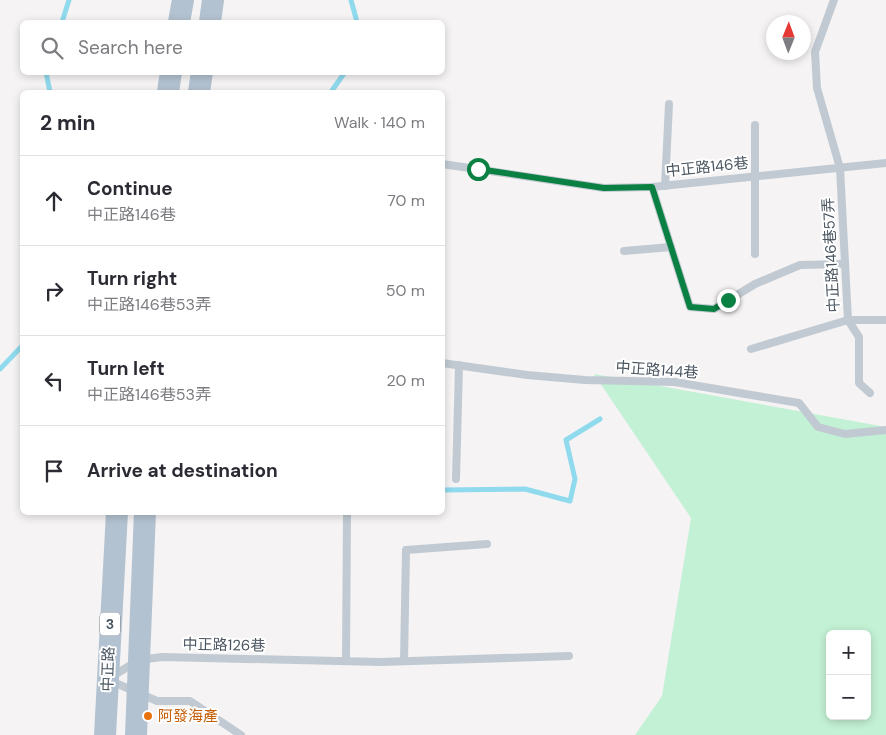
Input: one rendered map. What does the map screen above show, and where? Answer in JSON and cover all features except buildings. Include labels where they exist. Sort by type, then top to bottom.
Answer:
[{"type":"main road","points":[[179,20],[183,0]]},
{"type":"main road","points":[[210,20],[213,0]]},
{"type":"main road","points":[[168,90],[171,75]]},
{"type":"main road","points":[[199,90],[202,75]]},
{"type":"main road","name":"中正路","points":[[105,735],[117,515]]},
{"type":"main road","name":"中正路","points":[[136,735],[145,515]]},
{"type":"lane","name":"中正路146巷57弄","points":[[834,0],[815,52],[817,88],[840,168],[848,320],[859,337],[859,383],[870,393]]},
{"type":"lane","points":[[665,186],[669,104]]},
{"type":"lane","points":[[754,254],[755,125]]},
{"type":"lane","name":"中正路146巷","points":[[445,164],[604,188],[665,186],[886,162]]},
{"type":"lane","points":[[652,187],[690,307],[714,309],[755,284],[800,265],[845,264]]},
{"type":"lane","points":[[624,251],[671,247]]},
{"type":"lane","points":[[752,349],[848,320],[886,320]]},
{"type":"lane","name":"中正路144巷","points":[[445,363],[527,375],[585,380],[675,382],[799,402],[818,427],[845,434],[886,430]]},
{"type":"lane","points":[[456,479],[459,365]]},
{"type":"lane","points":[[346,661],[347,515]]},
{"type":"lane","points":[[404,661],[406,550],[487,544]]},
{"type":"lane","name":"中正路126巷","points":[[107,680],[139,660],[162,657],[404,661],[569,656]]},
{"type":"lane","points":[[107,680],[156,701],[190,700],[241,735]]},
{"type":"green space","points":[[594,374],[886,427],[886,735],[635,735],[662,696],[691,518]]},
{"type":"waterway","points":[[63,20],[69,0]]},
{"type":"waterway","points":[[351,0],[356,20]]},
{"type":"waterway","points":[[47,75],[50,90]]},
{"type":"waterway","points":[[332,90],[343,75]]},
{"type":"waterway","points":[[0,369],[20,348]]},
{"type":"waterway","points":[[445,490],[525,489],[570,501],[575,479],[566,440],[600,419]]},
{"type":"place","name":"阿發海產","points":[[148,716]]},
{"type":"route","points":[[478,169],[604,188],[652,187],[690,307],[714,309],[728,300]]}]
